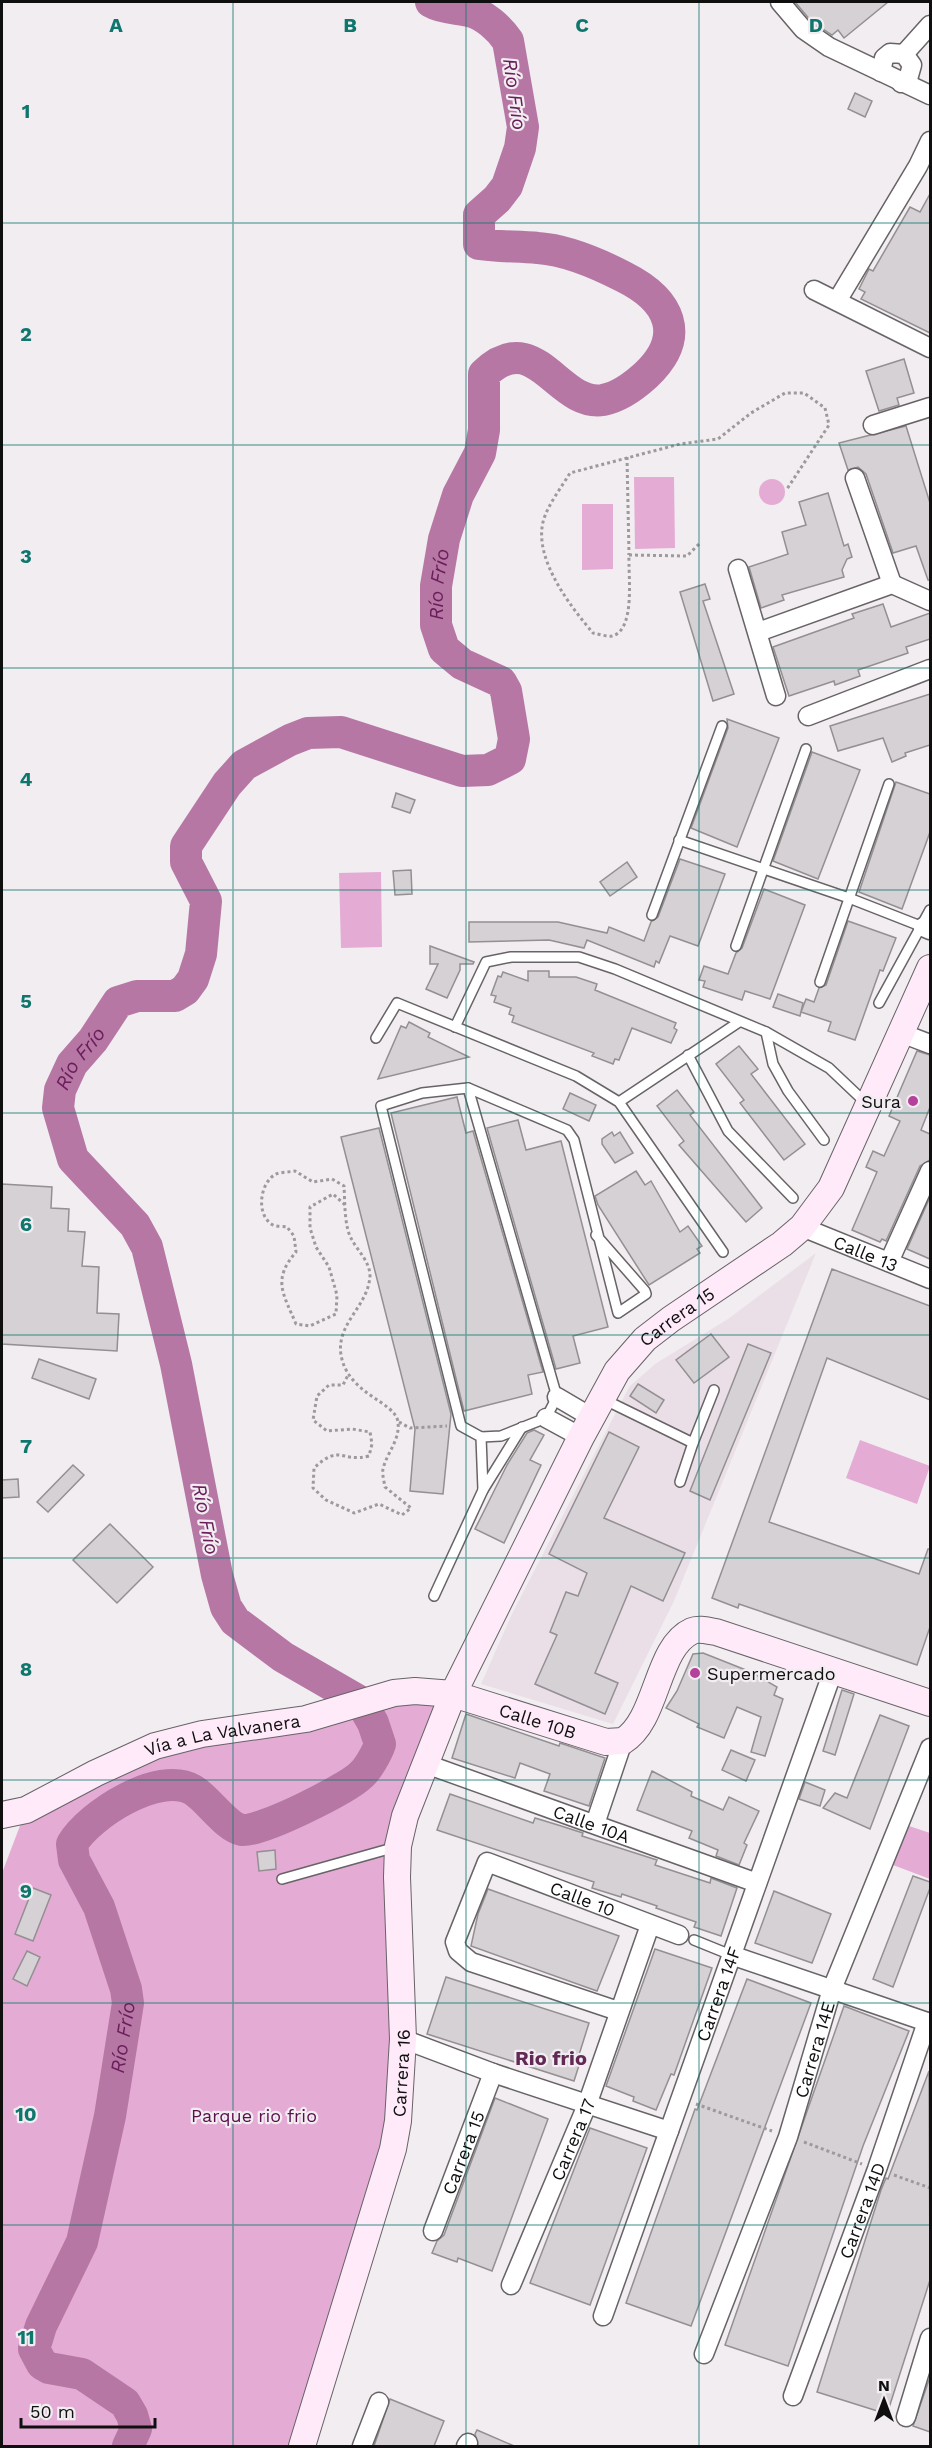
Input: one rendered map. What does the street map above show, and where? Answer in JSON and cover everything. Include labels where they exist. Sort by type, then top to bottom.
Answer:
[{"type":"street","points":[[780,2],[803,29],[829,47],[930,95]]},
{"type":"street","points":[[904,54],[930,25]]},
{"type":"street","points":[[881,72],[884,58],[897,52],[904,54],[912,65],[908,79],[901,83]]},
{"type":"street","points":[[837,301],[918,166],[930,141]]},
{"type":"street","points":[[814,290],[930,348]]},
{"type":"street","points":[[873,425],[930,407]]},
{"type":"street","points":[[855,478],[892,584]]},
{"type":"street","points":[[738,569],[776,696]]},
{"type":"street","points":[[758,632],[892,584],[930,601]]},
{"type":"street","points":[[808,716],[930,669]]},
{"type":"street","name":"Carrera 15","points":[[453,1694],[591,1417],[617,1371],[645,1339],[783,1244],[802,1227],[831,1188],[928,977]]},
{"type":"street","points":[[901,1033],[930,1044]]},
{"type":"street","points":[[889,1262],[930,1171]]},
{"type":"street","name":"Calle 13","points":[[802,1227],[930,1278]]},
{"type":"street","points":[[557,1397],[591,1417]]},
{"type":"street","points":[[546,1419],[591,1417]]},
{"type":"street","points":[[595,1824],[623,1741],[638,1727],[678,1643],[692,1631],[716,1632],[930,1703]]},
{"type":"street","name":"Carrera 14F","points":[[603,2316],[833,1671]]},
{"type":"street","name":"Vía a La Valvanera","points":[[2,1815],[26,1810],[135,1754],[173,1740],[306,1719],[375,1697],[415,1691],[453,1694]]},
{"type":"street","name":"Calle 10B","points":[[453,1694],[606,1742],[623,1741]]},
{"type":"street","name":"Carrera 16","points":[[302,2446],[390,2160],[398,2121],[403,2039],[397,1877],[398,1846],[405,1816],[453,1694]]},
{"type":"street","name":"Carrera 14E","points":[[704,2354],[788,2137],[832,1989],[930,1748]]},
{"type":"street","name":"Calle 10A","points":[[426,1764],[757,1882]]},
{"type":"street","name":"Calle 10","points":[[618,2011],[471,1962],[458,1950],[455,1942],[488,1862],[687,1937]]},
{"type":"street","name":"Carrera 17","points":[[511,2284],[587,2105],[650,1924]]},
{"type":"street","points":[[732,1955],[929,2022]]},
{"type":"street","name":"Carrera 14D","points":[[793,2396],[929,2022]]},
{"type":"street","points":[[403,2039],[493,2073],[669,2131]]},
{"type":"street","name":"Carrera 15","points":[[433,2231],[493,2073]]},
{"type":"street","points":[[906,2417],[930,2338]]},
{"type":"street","points":[[362,2446],[379,2402]]},
{"type":"lane","points":[[652,915],[722,726]]},
{"type":"lane","points":[[736,946],[806,749]]},
{"type":"lane","points":[[820,982],[889,784]]},
{"type":"lane","points":[[679,840],[849,898],[927,929]]},
{"type":"lane","points":[[879,1003],[927,929],[930,910]]},
{"type":"lane","points":[[455,1027],[486,962],[511,957],[579,957],[615,969],[766,1032],[829,1068],[868,1106]]},
{"type":"lane","points":[[376,1038],[397,1003],[576,1076],[619,1102],[723,1252]]},
{"type":"lane","points":[[619,1102],[739,1022]]},
{"type":"lane","points":[[766,1032],[773,1064],[788,1091],[824,1140]]},
{"type":"lane","points":[[688,1055],[728,1131],[794,1198]]},
{"type":"lane","points":[[468,1088],[557,1397],[546,1419],[501,1436],[481,1437],[461,1426],[381,1106],[422,1093],[468,1088],[567,1130],[574,1140],[596,1235],[618,1313],[645,1294],[645,1290],[596,1235]]},
{"type":"lane","points":[[681,1482],[714,1389]]},
{"type":"lane","points":[[591,1417],[693,1443]]},
{"type":"lane","points":[[434,1596],[483,1490],[522,1427]]},
{"type":"lane","points":[[481,1437],[483,1490]]},
{"type":"lane","points":[[282,1879],[398,1846]]},
{"type":"lane","points":[[687,1937],[732,1955]]},
{"type":"path","points":[[627,457],[629,617],[622,631],[611,636],[593,633],[560,591],[548,564],[542,533],[543,520],[570,473],[627,457],[680,444],[718,439],[751,413],[785,393],[804,393],[825,408],[829,425],[787,489]]},
{"type":"path","points":[[629,555],[687,556],[699,544]]},
{"type":"path","points":[[345,1205],[333,1194],[310,1207],[310,1228],[316,1247],[329,1267],[337,1295],[336,1314],[310,1326],[296,1324],[280,1281],[284,1265],[296,1252],[294,1236],[287,1227],[273,1225],[265,1217],[261,1202],[265,1183],[276,1174],[295,1171],[313,1182],[332,1179],[344,1186],[351,1239],[362,1251],[370,1275],[364,1300],[345,1323],[341,1354],[348,1375],[367,1395],[392,1408],[398,1420],[410,1428],[461,1426]]},
{"type":"path","points":[[348,1375],[342,1385],[329,1385],[317,1396],[313,1420],[327,1431],[352,1429],[370,1432],[372,1444],[369,1456],[357,1459],[339,1453],[328,1455],[314,1468],[313,1488],[326,1500],[354,1513],[379,1504],[402,1515],[411,1508],[385,1487],[383,1469],[396,1442],[398,1420]]},
{"type":"shaded area","points":[[816,1253],[674,1601],[613,1724],[481,1684],[512,1614],[629,1387],[655,1364],[728,1319]]},
{"type":"green space","points":[[634,477],[674,477],[675,548],[635,549]]},
{"type":"green space","points":[[772,479],[781,483],[785,492],[781,501],[772,505],[763,501],[759,492],[763,483]]},
{"type":"green space","points":[[582,504],[613,504],[613,569],[582,570]]},
{"type":"green space","points":[[381,872],[382,947],[341,948],[339,873]]},
{"type":"green space","points":[[860,1440],[930,1466],[917,1504],[846,1478]]},
{"type":"green space","name":"Parque rio frio","points":[[439,1692],[405,1816],[401,2092],[302,2446],[2,2446],[2,1873],[26,1810],[114,1765]]},
{"type":"green space","points":[[909,1826],[930,1833],[930,1879],[893,1865]]},
{"type":"building","points":[[795,2],[888,2],[844,38],[838,30],[832,35],[811,21]]},
{"type":"building","points":[[855,93],[872,101],[865,117],[848,109]]},
{"type":"building","points":[[930,194],[930,333],[861,299],[865,292],[859,289],[869,269],[873,271],[910,207],[920,212]]},
{"type":"building","points":[[904,359],[914,393],[897,398],[899,405],[879,411],[866,371]]},
{"type":"building","points":[[906,426],[930,503],[930,580],[928,580],[916,546],[893,553],[866,474],[858,467],[848,470],[839,443]]},
{"type":"building","points":[[828,493],[844,546],[848,544],[852,557],[847,559],[842,570],[844,577],[782,595],[784,600],[761,608],[749,567],[788,554],[782,532],[806,525],[799,502]]},
{"type":"building","points":[[705,584],[710,599],[703,601],[734,694],[713,701],[680,592]]},
{"type":"building","points":[[883,604],[891,627],[930,613],[930,639],[906,647],[908,653],[858,670],[860,676],[835,685],[834,681],[789,696],[773,647],[854,618],[852,614]]},
{"type":"building","points":[[930,694],[930,745],[905,753],[906,756],[892,762],[883,738],[838,751],[830,726]]},
{"type":"building","points":[[727,719],[779,738],[737,847],[691,828],[728,728]]},
{"type":"building","points":[[812,752],[860,770],[818,879],[773,861]]},
{"type":"building","points":[[896,782],[930,794],[930,832],[902,909],[859,892]]},
{"type":"building","points":[[396,793],[415,800],[410,813],[392,807]]},
{"type":"building","points":[[680,859],[725,874],[698,946],[670,936],[659,963],[656,961],[654,967],[587,940],[584,948],[549,940],[469,942],[469,922],[558,922],[607,933],[609,927],[644,941],[651,922],[658,917]]},
{"type":"building","points":[[627,862],[637,877],[610,896],[600,882]]},
{"type":"building","points":[[411,870],[412,894],[395,895],[393,871]]},
{"type":"building","points":[[764,889],[805,905],[770,999],[745,991],[742,1000],[703,987],[705,981],[699,980],[704,966],[728,974],[736,953],[742,948]]},
{"type":"building","points":[[848,921],[896,938],[883,971],[880,970],[855,1040],[828,1031],[831,1022],[801,1012],[806,999],[814,1002],[819,988],[826,985]]},
{"type":"building","points":[[430,946],[474,962],[473,964],[460,964],[460,970],[447,998],[426,989],[438,964],[430,964]]},
{"type":"building","points":[[528,971],[549,971],[549,977],[576,977],[597,984],[595,990],[676,1023],[674,1028],[677,1030],[671,1043],[632,1028],[619,1060],[615,1059],[613,1064],[592,1056],[594,1053],[512,1022],[514,1016],[509,1014],[511,1008],[494,1002],[496,996],[491,995],[498,976],[501,977],[503,972],[528,981]]},
{"type":"building","points":[[778,994],[803,1003],[800,1016],[773,1007]]},
{"type":"building","points":[[409,1022],[430,1033],[428,1037],[469,1057],[378,1079],[401,1026],[406,1028]]},
{"type":"building","points":[[739,1046],[758,1069],[751,1074],[805,1144],[784,1160],[740,1103],[744,1100],[716,1064]]},
{"type":"building","points":[[917,1051],[930,1055],[930,1107],[921,1130],[930,1134],[930,1160],[920,1166],[886,1241],[882,1239],[880,1242],[852,1230],[877,1172],[866,1167],[873,1151],[884,1156],[900,1121],[889,1116]]},
{"type":"building","points":[[677,1090],[694,1112],[690,1115],[762,1208],[746,1222],[679,1145],[684,1141],[657,1106]]},
{"type":"building","points":[[570,1093],[596,1105],[589,1121],[563,1109]]},
{"type":"building","points":[[457,1097],[466,1133],[473,1131],[543,1372],[528,1375],[532,1394],[464,1411],[391,1113]]},
{"type":"building","points":[[518,1120],[526,1150],[561,1141],[608,1327],[573,1336],[580,1363],[556,1369],[487,1128]]},
{"type":"building","points":[[379,1128],[451,1414],[443,1494],[410,1491],[415,1429],[341,1137]]},
{"type":"building","points":[[612,1132],[614,1136],[620,1132],[633,1153],[615,1163],[602,1144],[602,1139]]},
{"type":"building","points":[[636,1171],[645,1185],[651,1181],[680,1232],[688,1226],[702,1246],[697,1249],[700,1253],[649,1285],[598,1205],[595,1196]]},
{"type":"building","points":[[2,1184],[52,1187],[51,1208],[69,1209],[68,1231],[85,1232],[82,1266],[99,1267],[97,1313],[119,1314],[117,1351],[2,1344]]},
{"type":"building","points":[[930,1197],[930,1259],[907,1249]]},
{"type":"building","points":[[832,1269],[930,1306],[930,1400],[827,1358],[769,1522],[919,1574],[928,1549],[930,1549],[930,1627],[917,1665],[739,1604],[738,1608],[712,1598]]},
{"type":"building","points":[[711,1334],[729,1357],[694,1383],[676,1360]]},
{"type":"building","points":[[748,1344],[771,1353],[710,1500],[690,1491]]},
{"type":"building","points":[[39,1359],[96,1379],[89,1399],[32,1378]]},
{"type":"building","points":[[638,1384],[664,1400],[656,1413],[630,1396]]},
{"type":"building","points":[[534,1430],[544,1435],[530,1460],[541,1465],[504,1543],[475,1529],[507,1465],[527,1433]]},
{"type":"building","points":[[609,1432],[639,1447],[604,1518],[685,1553],[663,1601],[631,1586],[595,1673],[618,1683],[605,1714],[535,1684],[557,1635],[550,1632],[566,1592],[578,1596],[587,1573],[549,1554]]},
{"type":"building","points":[[73,1465],[84,1475],[48,1512],[37,1502]]},
{"type":"building","points":[[18,1479],[19,1497],[2,1498],[2,1480]]},
{"type":"building","points":[[110,1524],[153,1567],[117,1603],[73,1560]]},
{"type":"building","points":[[703,1653],[751,1672],[777,1687],[774,1695],[783,1699],[765,1756],[751,1752],[761,1717],[737,1707],[724,1738],[697,1727],[699,1724],[666,1708],[677,1691],[693,1654]]},
{"type":"building","points":[[842,1690],[854,1694],[835,1755],[823,1751]]},
{"type":"building","points":[[466,1714],[559,1746],[560,1743],[605,1758],[589,1806],[544,1791],[550,1774],[520,1763],[515,1778],[452,1758]]},
{"type":"building","points":[[880,1715],[909,1726],[870,1829],[823,1808],[835,1793],[847,1798]]},
{"type":"building","points":[[731,1750],[755,1760],[746,1781],[722,1770]]},
{"type":"building","points":[[652,1771],[692,1792],[691,1796],[723,1810],[729,1797],[759,1811],[744,1843],[747,1845],[739,1865],[716,1856],[718,1850],[689,1838],[692,1831],[637,1810]]},
{"type":"building","points":[[805,1782],[825,1790],[820,1806],[799,1799]]},
{"type":"building","points":[[450,1794],[533,1823],[535,1818],[583,1833],[582,1836],[657,1860],[655,1865],[710,1883],[711,1878],[737,1888],[721,1936],[694,1927],[696,1922],[656,1908],[657,1906],[622,1894],[621,1897],[592,1888],[594,1882],[437,1830]]},
{"type":"building","points":[[275,1850],[276,1869],[259,1871],[257,1852]]},
{"type":"building","points":[[913,1876],[930,1882],[930,1888],[893,1987],[873,1979]]},
{"type":"building","points":[[33,1888],[51,1895],[33,1941],[15,1934]]},
{"type":"building","points":[[488,1889],[619,1936],[597,1991],[471,1946],[478,1914]]},
{"type":"building","points":[[774,1891],[831,1914],[812,1963],[755,1943]]},
{"type":"building","points":[[655,1949],[712,1968],[674,2075],[671,2074],[656,2110],[633,2101],[634,2097],[606,2086]]},
{"type":"building","points":[[27,1951],[40,1957],[27,1986],[13,1979]]},
{"type":"building","points":[[446,1977],[589,2023],[578,2058],[581,2059],[574,2081],[427,2034]]},
{"type":"building","points":[[747,1979],[811,2003],[691,2326],[626,2303],[695,2109],[697,2110]]},
{"type":"building","points":[[844,2006],[909,2031],[863,2146],[788,2366],[725,2345]]},
{"type":"building","points":[[929,2071],[930,2280],[887,2414],[817,2392],[881,2190],[886,2178],[888,2179]]},
{"type":"building","points":[[495,2098],[548,2119],[492,2271],[458,2258],[457,2262],[432,2253],[437,2241],[444,2235]]},
{"type":"building","points":[[590,2128],[647,2148],[590,2305],[530,2283]]},
{"type":"building","points":[[930,2377],[930,2432],[913,2426]]},
{"type":"building","points":[[390,2399],[444,2421],[434,2446],[374,2446]]},
{"type":"building","points":[[477,2430],[514,2446],[478,2446],[475,2434]]},
{"type":"waterway","name":"Río Frío","points":[[128,2446],[136,2429],[125,2403],[82,2374],[49,2368],[42,2364],[34,2349],[41,2326],[82,2242],[110,2116],[128,2003],[126,1989],[99,1907],[74,1860],[72,1844],[93,1821],[109,1809],[144,1791],[162,1786],[179,1785],[193,1790],[236,1828],[242,1830],[266,1825],[303,1809],[353,1782],[366,1769],[380,1744],[373,1723],[361,1702],[283,1657],[235,1621],[226,1607],[217,1575],[176,1364],[147,1247],[135,1225],[73,1159],[58,1108],[60,1090],[72,1064],[93,1040],[118,1002],[137,996],[175,996],[185,990],[193,979],[201,954],[206,901],[186,862],[186,846],[227,784],[244,765],[308,733],[341,732],[462,771],[488,770],[510,759],[514,739],[506,691],[501,682],[462,664],[444,649],[436,625],[436,586],[444,539],[458,495],[480,453],[484,430],[484,374],[502,361],[518,358],[532,362],[572,392],[587,399],[603,400],[626,391],[646,375],[659,361],[669,333],[668,320],[653,297],[640,286],[603,267],[571,254],[549,249],[479,244],[479,215],[497,199],[507,186],[520,148],[523,127],[508,41],[496,27],[480,15],[431,2]]},
{"type":"place","name":"Sura","points":[[913,1101]]},
{"type":"place","name":"Supermercado","points":[[695,1673]]},
{"type":"district","name":"Rio frio","points":[[551,2058]]}]
